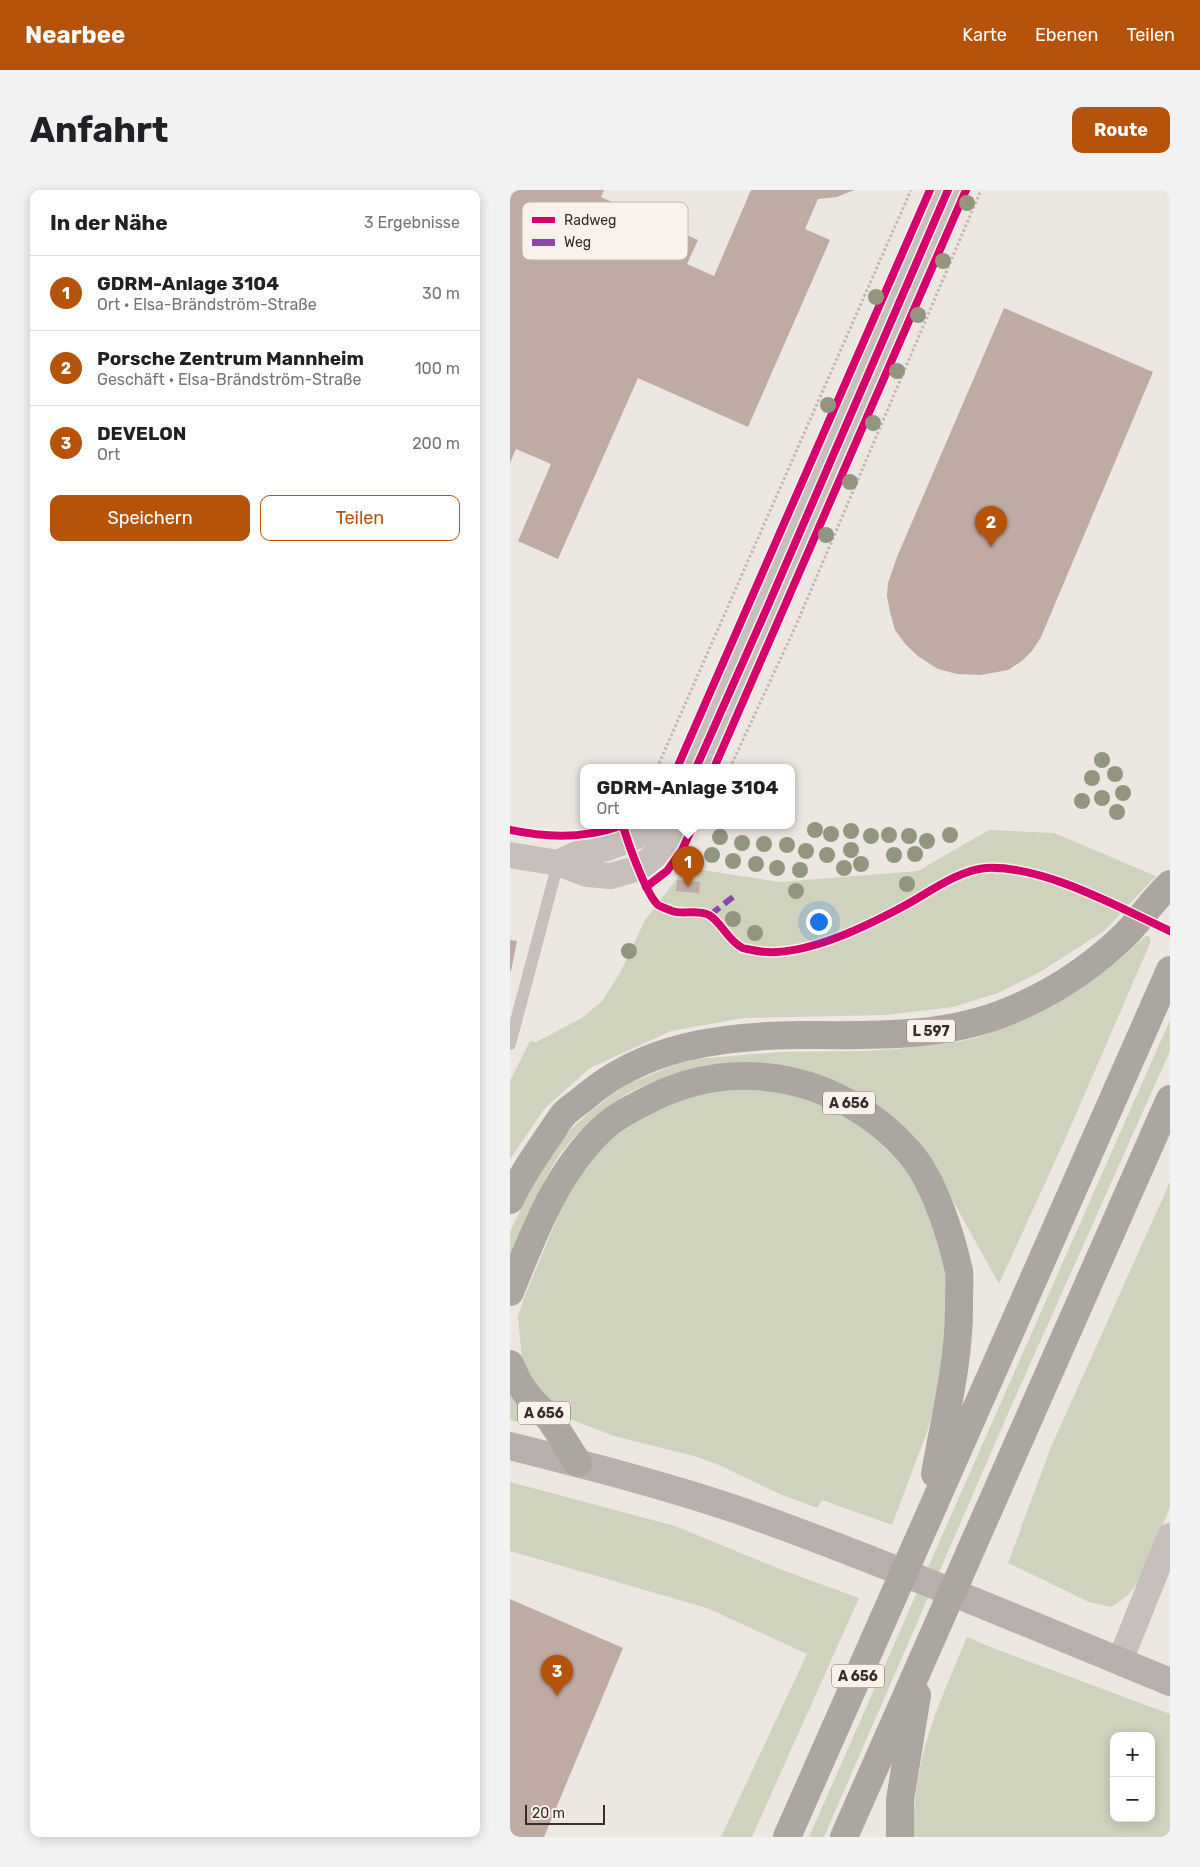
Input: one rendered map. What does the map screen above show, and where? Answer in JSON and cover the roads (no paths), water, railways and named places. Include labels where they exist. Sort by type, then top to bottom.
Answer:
[{"type":"highway","name":"L 597","points":[[510,1200],[521,1177],[564,1115],[598,1085],[631,1066],[675,1049],[724,1040],[795,1036],[890,1036],[938,1030],[986,1019],[1009,1011],[1052,990],[1101,957],[1127,933],[1170,884]]},
{"type":"highway","name":"A 656","points":[[787,1837],[928,1514],[1170,970]]},
{"type":"highway","name":"A 656","points":[[510,1292],[528,1247],[553,1195],[567,1172],[581,1152],[602,1130],[626,1111],[683,1084],[711,1078],[744,1075],[778,1078],[810,1085],[843,1100],[875,1120],[910,1152],[933,1189],[950,1237],[959,1274],[960,1334],[928,1514]]},
{"type":"highway","points":[[844,1837],[1170,1099]]},
{"type":"highway","name":"A 656","points":[[510,1364],[518,1382],[531,1400],[550,1419],[578,1463]]},
{"type":"highway","points":[[900,1837],[900,1800],[923,1658]]},
{"type":"main road","points":[[510,1446],[660,1486],[734,1509],[846,1551],[1170,1682]]},
{"type":"street","points":[[698,764],[768,608],[948,190]]},
{"type":"street","points":[[558,863],[577,854],[608,848],[639,835],[646,829]]},
{"type":"street","points":[[510,854],[558,863],[586,874],[611,876],[639,868],[654,856],[674,829]]},
{"type":"street","points":[[1120,1662],[1170,1536]]},
{"type":"lane","points":[[510,1044],[558,863]]},
{"type":"place","name":"Porsche Zentrum Mannheim","points":[[991,547]]},
{"type":"place","name":"GDRM-Anlage 3104","points":[[688,887]]},
{"type":"place","name":"DEVELON","points":[[557,1696]]}]
